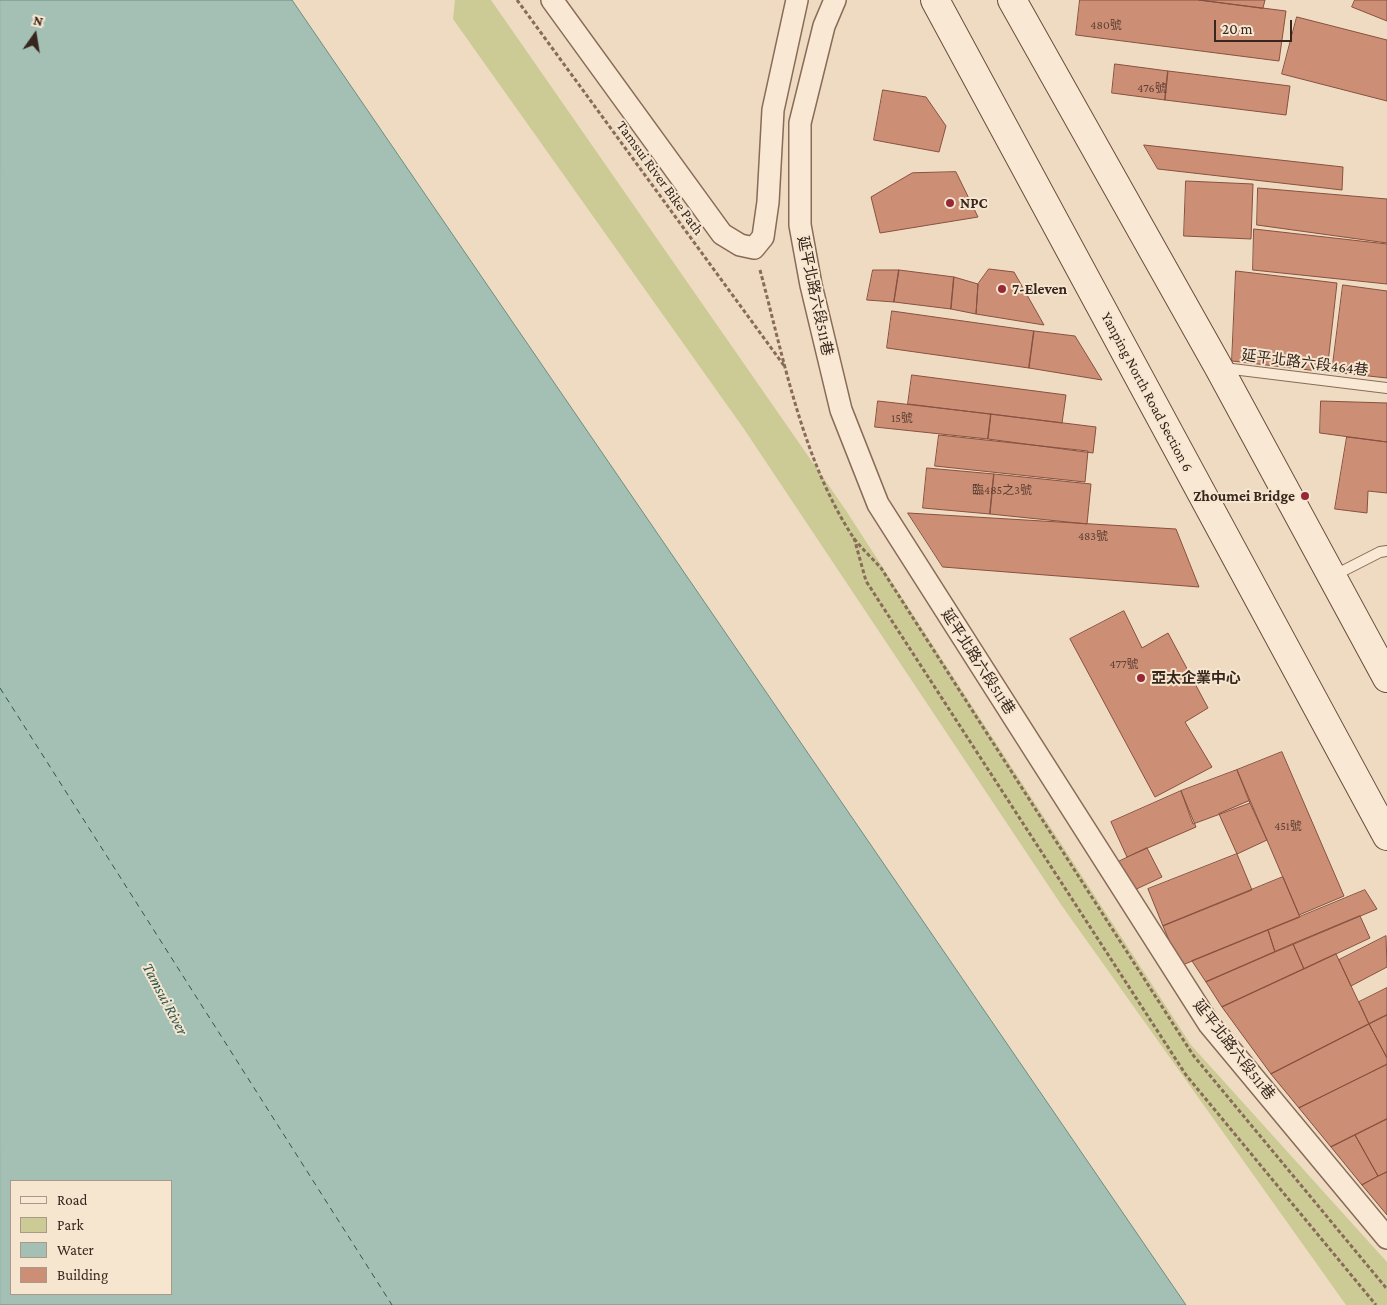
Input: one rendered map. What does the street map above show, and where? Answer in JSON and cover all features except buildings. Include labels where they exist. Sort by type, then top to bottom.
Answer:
[{"type":"main road","name":"Yanping North Road Section 6","points":[[935,0],[1387,836]]},
{"type":"main road","points":[[1012,0],[1219,368],[1387,678]]},
{"type":"street","points":[[552,0],[722,234],[740,245],[754,248],[763,237],[768,202],[773,110],[797,0]]},
{"type":"street","name":"延平北路六段511巷","points":[[835,0],[824,26],[800,124],[800,225],[811,285],[841,410],[878,504],[1209,1024],[1387,1238]]},
{"type":"lane","name":"延平北路六段464巷","points":[[1219,368],[1387,388]]},
{"type":"lane","points":[[1333,576],[1380,552],[1387,551]]},
{"type":"path","name":"Tamsui River Bike Path","points":[[516,0],[786,369]]},
{"type":"path","name":"Tamsui River Bike Path","points":[[754,248],[786,369],[808,442],[831,496],[854,538],[866,581],[1186,1075],[1376,1305]]},
{"type":"green space","points":[[455,0],[491,0],[845,509],[1191,1045],[1387,1262],[1387,1305],[1346,1305],[1062,906],[744,429],[453,19]]},
{"type":"water","name":"Tamsui River","points":[[0,0],[292,0],[1186,1305],[0,1305]]},
{"type":"ferry route","points":[[0,688],[392,1305]]},
{"type":"place","name":"NPC","points":[[950,203]]},
{"type":"place","name":"7-Eleven","points":[[1002,289]]},
{"type":"place","name":"Zhoumei Bridge","points":[[1305,496]]},
{"type":"place","name":"亞太企業中心","points":[[1141,678]]}]
